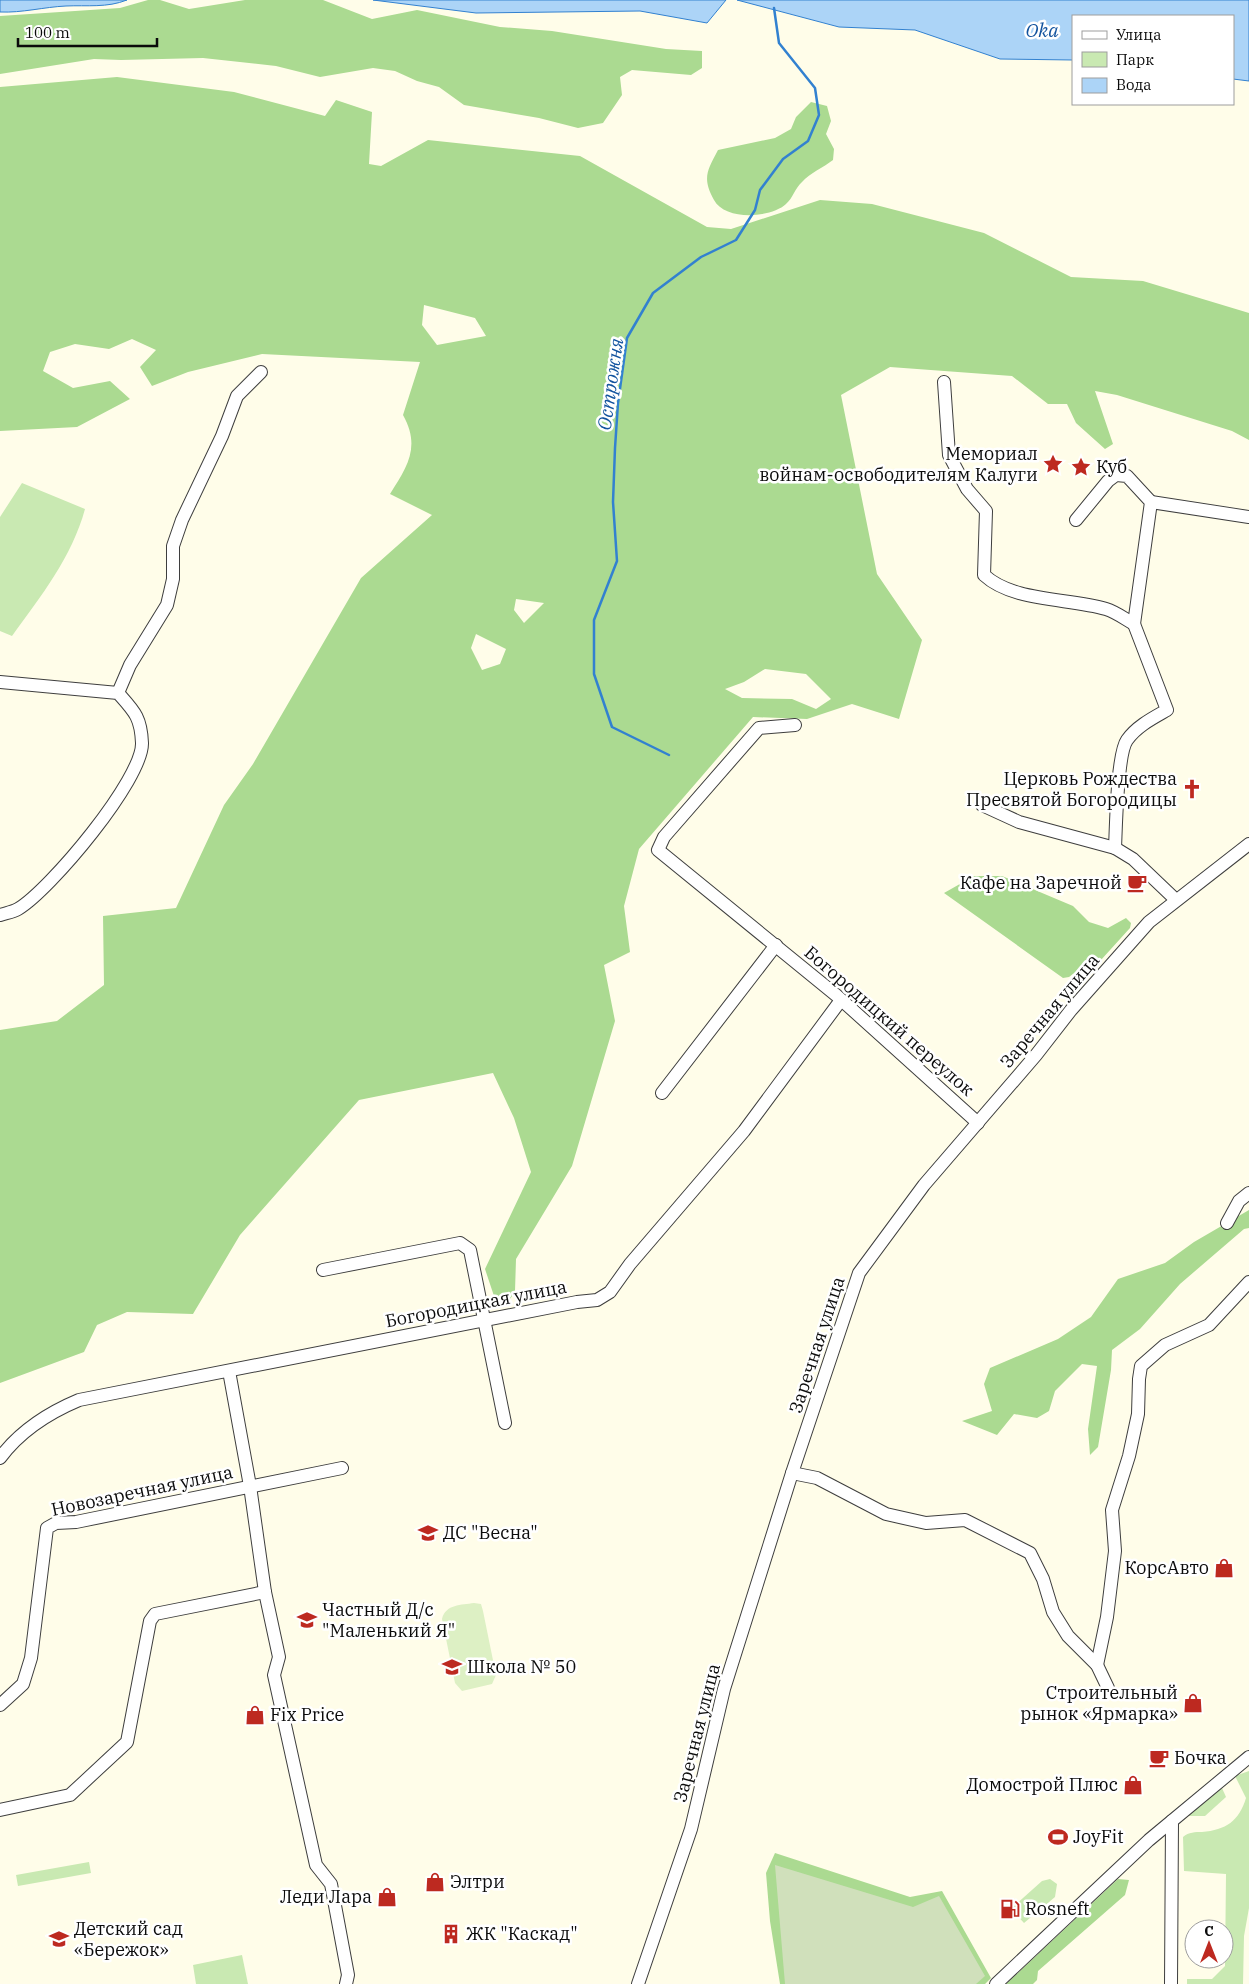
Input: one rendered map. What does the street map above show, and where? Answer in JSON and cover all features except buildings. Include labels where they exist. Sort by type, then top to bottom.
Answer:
[{"type":"street","points":[[118,693],[130,665],[166,606],[173,579],[173,546],[182,520],[237,396],[261,372]]},
{"type":"street","points":[[944,382],[949,455],[967,489],[986,511],[984,575],[995,585],[1013,591],[1108,609],[1134,624]]},
{"type":"street","points":[[1076,520],[1108,480],[1116,475],[1127,476],[1151,502],[1249,517]]},
{"type":"street","points":[[1116,848],[1119,780],[1126,741],[1142,725],[1167,710],[1134,624],[1151,502]]},
{"type":"street","points":[[0,682],[118,693],[138,716],[142,744],[134,772],[97,827],[53,877],[18,908],[0,915]]},
{"type":"street","name":"Богородицкий переулок","points":[[795,726],[759,728],[664,838],[658,850],[841,1000],[978,1122]]},
{"type":"street","points":[[982,805],[1019,822],[1116,848],[1133,859],[1176,900]]},
{"type":"street","name":"Заречная улица","points":[[638,1984],[690,1829],[724,1689],[792,1473],[859,1273],[924,1185],[1149,922],[1249,844]]},
{"type":"street","points":[[662,1093],[776,946]]},
{"type":"street","name":"Богородицкая улица","points":[[0,1458],[16,1440],[36,1424],[54,1411],[79,1400],[577,1302],[597,1300],[610,1292],[630,1264],[744,1132],[841,1000]]},
{"type":"street","points":[[1227,1223],[1239,1201],[1249,1193]]},
{"type":"street","points":[[323,1270],[460,1243],[470,1250],[506,1423]]},
{"type":"street","points":[[1097,1665],[1107,1617],[1115,1551],[1112,1510],[1129,1456],[1138,1414],[1138,1379],[1141,1366],[1165,1345],[1209,1325],[1249,1282]]},
{"type":"street","points":[[229,1371],[250,1486],[265,1592],[279,1657],[274,1675],[316,1865],[331,1884],[348,1975],[346,1984]]},
{"type":"street","name":"Новозаречная улица","points":[[0,1705],[23,1684],[30,1658],[47,1528],[56,1523],[76,1522],[342,1468]]},
{"type":"street","points":[[792,1473],[817,1478],[886,1514],[926,1523],[964,1520],[1030,1552],[1043,1579],[1053,1612],[1068,1636],[1097,1665],[1108,1688]]},
{"type":"street","points":[[0,1810],[70,1795],[128,1742],[150,1621],[155,1614],[265,1592]]},
{"type":"street","points":[[996,1984],[1149,1840],[1246,1761]]},
{"type":"street","points":[[1171,1984],[1172,1821]]},
{"type":"green space","points":[[148,0],[160,0],[189,9],[245,0],[323,0],[372,19],[417,10],[500,27],[552,31],[666,49],[702,51],[702,68],[691,75],[632,70],[620,77],[622,95],[603,123],[578,128],[539,118],[464,105],[439,87],[417,81],[395,71],[373,68],[320,77],[276,66],[203,58],[94,59],[0,74],[0,16],[120,8]]},
{"type":"green space","points":[[117,77],[234,92],[325,116],[336,100],[372,112],[369,164],[381,166],[428,140],[580,156],[707,227],[731,229],[820,200],[872,204],[984,233],[1071,277],[1143,281],[1249,313],[1249,440],[1232,431],[1117,395],[1095,391],[1113,444],[1105,449],[1076,423],[1067,404],[1048,404],[1012,376],[890,367],[841,395],[877,574],[922,640],[899,719],[852,704],[807,719],[753,717],[639,849],[624,906],[630,952],[604,965],[615,1021],[572,1166],[516,1259],[515,1291],[509,1301],[496,1302],[485,1269],[531,1172],[514,1118],[493,1073],[359,1100],[240,1235],[193,1314],[127,1312],[97,1325],[84,1352],[0,1383],[0,1030],[57,1021],[104,985],[103,916],[176,908],[224,805],[253,764],[361,578],[432,515],[390,494],[402,475],[410,456],[411,437],[403,415],[420,362],[262,354],[188,372],[152,386],[140,367],[156,350],[132,339],[109,349],[75,344],[50,352],[43,371],[73,388],[110,381],[130,399],[77,427],[0,431],[0,87]],"holes":[[[424,305],[475,318],[486,336],[437,345],[422,325]],[[516,599],[544,603],[524,623],[514,610]],[[476,634],[506,649],[500,664],[482,670],[471,648]],[[765,669],[806,674],[831,699],[816,709],[792,699],[742,698],[725,689],[744,682]]]},
{"type":"green space","points":[[811,102],[827,106],[831,121],[826,134],[834,149],[833,160],[805,179],[788,202],[779,209],[748,215],[738,214],[720,207],[710,192],[707,180],[709,169],[718,150],[775,138],[791,129],[796,117]]},
{"type":"green space","points":[[22,483],[85,509],[64,560],[12,636],[0,631],[0,517]]},
{"type":"green space","points":[[974,876],[1002,876],[1073,906],[1089,922],[1108,928],[1126,918],[1131,923],[1130,928],[1091,971],[1078,970],[1069,977],[1063,978],[944,893]]},
{"type":"green space","points":[[1249,1210],[1249,1228],[1244,1229],[1180,1284],[1140,1329],[1112,1350],[1111,1370],[1098,1447],[1090,1455],[1088,1429],[1097,1366],[1082,1364],[1055,1391],[1049,1411],[1037,1418],[1014,1414],[997,1435],[962,1421],[992,1411],[984,1384],[990,1368],[1058,1339],[1091,1317],[1118,1279],[1165,1263],[1194,1242]]},
{"type":"green space","points":[[474,1603],[481,1604],[496,1675],[492,1684],[462,1691],[455,1683],[442,1619],[450,1608]]},
{"type":"green space","points":[[1249,1771],[1249,1908],[1244,1936],[1243,1984],[1187,1984],[1187,1979],[1212,1979],[1222,1969],[1234,1969],[1234,1919],[1226,1919],[1226,1874],[1184,1871],[1183,1837],[1192,1833],[1218,1829],[1230,1823],[1240,1813],[1246,1798],[1235,1776]]},
{"type":"green space","points":[[1222,1788],[1226,1797],[1205,1816],[1188,1816]]},
{"type":"green space","points":[[775,1853],[910,1897],[942,1891],[991,1978],[985,1984],[780,1984],[770,1921],[766,1873]]},
{"type":"green space","points":[[89,1862],[91,1873],[18,1886],[16,1875]]},
{"type":"green space","points":[[775,1865],[913,1907],[939,1896],[985,1976],[976,1984],[785,1984]]},
{"type":"green space","points":[[1050,1879],[1057,1884],[1055,1897],[1024,1923],[1014,1912],[1013,1907],[1042,1881]]},
{"type":"green space","points":[[1118,1879],[1129,1880],[1125,1895],[1038,1971],[1037,1980],[1033,1984],[1006,1984]]},
{"type":"green space","points":[[242,1955],[248,1984],[196,1984],[193,1965]]},
{"type":"water","points":[[0,0],[127,0],[104,5],[0,12]]},
{"type":"water","points":[[373,0],[726,0],[707,23],[640,11],[476,13]]},
{"type":"water","name":"Oka","points":[[737,0],[1249,0],[1249,81],[1234,79],[1234,15],[1072,15],[1072,60],[1000,59],[915,30],[839,27]]},
{"type":"waterway","name":"Острожня","points":[[669,755],[612,727],[594,674],[594,620],[617,561],[613,502],[615,448],[618,403],[627,338],[653,293],[701,257],[736,240],[755,210],[760,190],[783,159],[808,141],[819,115],[815,88],[779,43],[774,8]]},
{"type":"place","name":"Мемориал войнам-освободителям Калуги","points":[[1053,464]]},
{"type":"place","name":"Куб","points":[[1081,467]]},
{"type":"place","name":"Церковь Рождества Пресвятой Богородицы","points":[[1192,789]]},
{"type":"place","name":"Кафе на Заречной","points":[[1137,883]]},
{"type":"place","name":"ДС \"Весна\"","points":[[428,1533]]},
{"type":"place","name":"КорсАвто","points":[[1224,1568]]},
{"type":"place","name":"Частный Д/с \"Маленький Я\"","points":[[307,1620]]},
{"type":"place","name":"Школа № 50","points":[[452,1667]]},
{"type":"place","name":"Строительный рынок «Ярмарка»","points":[[1193,1703]]},
{"type":"place","name":"Fix Price","points":[[255,1715]]},
{"type":"place","name":"Бочка","points":[[1159,1758]]},
{"type":"place","name":"Домострой Плюс","points":[[1133,1785]]},
{"type":"place","name":"JoyFit","points":[[1058,1837]]},
{"type":"place","name":"Элтри","points":[[435,1882]]},
{"type":"place","name":"Леди Лара","points":[[387,1897]]},
{"type":"place","name":"Rosneft","points":[[1010,1909]]},
{"type":"place","name":"ЖК \"Каскад\"","points":[[451,1934]]},
{"type":"place","name":"Детский сад «Бережок»","points":[[59,1939]]}]
